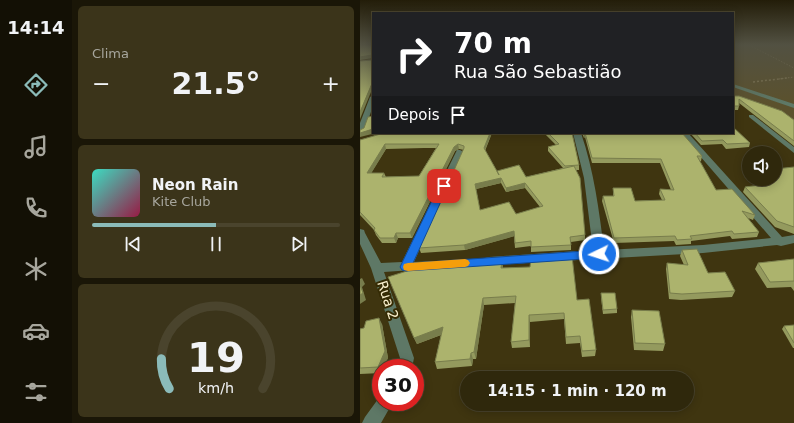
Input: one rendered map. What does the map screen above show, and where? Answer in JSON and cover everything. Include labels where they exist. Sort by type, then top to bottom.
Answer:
[{"type":"street","points":[[360,132],[372,100]]},
{"type":"street","points":[[751,116],[794,151]]},
{"type":"street","points":[[577,134],[596,213],[599,254]]},
{"type":"street","points":[[685,134],[781,242]]},
{"type":"street","points":[[406,267],[460,152]]},
{"type":"street","name":"Rua 2","points":[[360,233],[377,268],[407,359]]},
{"type":"street","points":[[475,262],[703,249],[781,242],[794,239]]},
{"type":"street","points":[[377,268],[452,264]]},
{"type":"street","points":[[371,423],[379,411]]},
{"type":"lane","points":[[734,84],[794,106]]},
{"type":"path","points":[[739,87],[755,82],[794,77]]},
{"type":"shaded area","points":[[734,65],[794,65],[794,121],[734,100]]},
{"type":"building","points":[[360,65],[372,65],[372,83],[360,112]]},
{"type":"building","points":[[734,96],[739,96],[782,111],[794,120],[794,141],[739,99],[739,106],[734,106]]},
{"type":"building","points":[[372,116],[372,129],[360,133],[360,130],[364,128],[368,117]]},
{"type":"building","points":[[734,128],[750,143],[727,144],[723,140],[702,141],[696,134],[734,134]]},
{"type":"building","points":[[381,134],[490,134],[484,148],[499,175],[497,171],[519,165],[526,177],[574,166],[580,178],[585,235],[570,237],[571,245],[531,247],[531,241],[515,243],[514,231],[464,245],[419,248],[464,148],[464,146],[458,144],[454,147],[410,233],[396,233],[394,238],[380,238],[374,230],[375,228],[360,212],[360,140]],"holes":[[[385,144],[439,144],[419,176],[382,177],[384,173],[367,173]],[[501,178],[506,188],[525,183],[543,206],[516,214],[509,202],[480,210],[475,184]]]},
{"type":"building","points":[[549,134],[572,134],[579,165],[565,166],[548,147],[559,144]]},
{"type":"building","points":[[585,134],[683,134],[702,156],[697,156],[716,190],[732,189],[755,215],[742,211],[759,232],[734,234],[732,231],[690,236],[692,239],[677,240],[675,236],[614,238],[603,196],[614,196],[613,188],[631,188],[635,201],[665,200],[660,189],[674,190],[661,159],[592,158]]},
{"type":"building","points":[[794,167],[794,227],[777,221],[745,187],[782,186],[782,168]]},
{"type":"building","points":[[697,249],[708,273],[725,272],[735,291],[682,294],[670,293],[667,263],[688,265],[682,250]]},
{"type":"building","points":[[572,256],[577,300],[589,299],[596,350],[582,351],[580,336],[566,337],[564,313],[529,315],[529,340],[511,342],[516,296],[483,298],[474,352],[471,353],[470,359],[435,362],[443,327],[414,338],[388,277],[429,264],[502,260],[501,268],[530,267],[531,258]]},
{"type":"building","points":[[794,259],[794,281],[770,282],[758,263]]},
{"type":"building","points":[[360,285],[363,293],[360,295]]},
{"type":"building","points":[[601,293],[615,293],[617,309],[603,310]]},
{"type":"building","points":[[632,310],[659,311],[665,344],[635,343]]},
{"type":"building","points":[[379,318],[385,351],[382,359],[372,359],[372,367],[360,368],[360,329],[364,328],[366,321]]},
{"type":"building","points":[[794,325],[794,343],[784,326]]},
{"type":"slow traffic","points":[[408,267],[465,263]]},
{"type":"route","points":[[444,186],[406,267],[599,254]]}]
